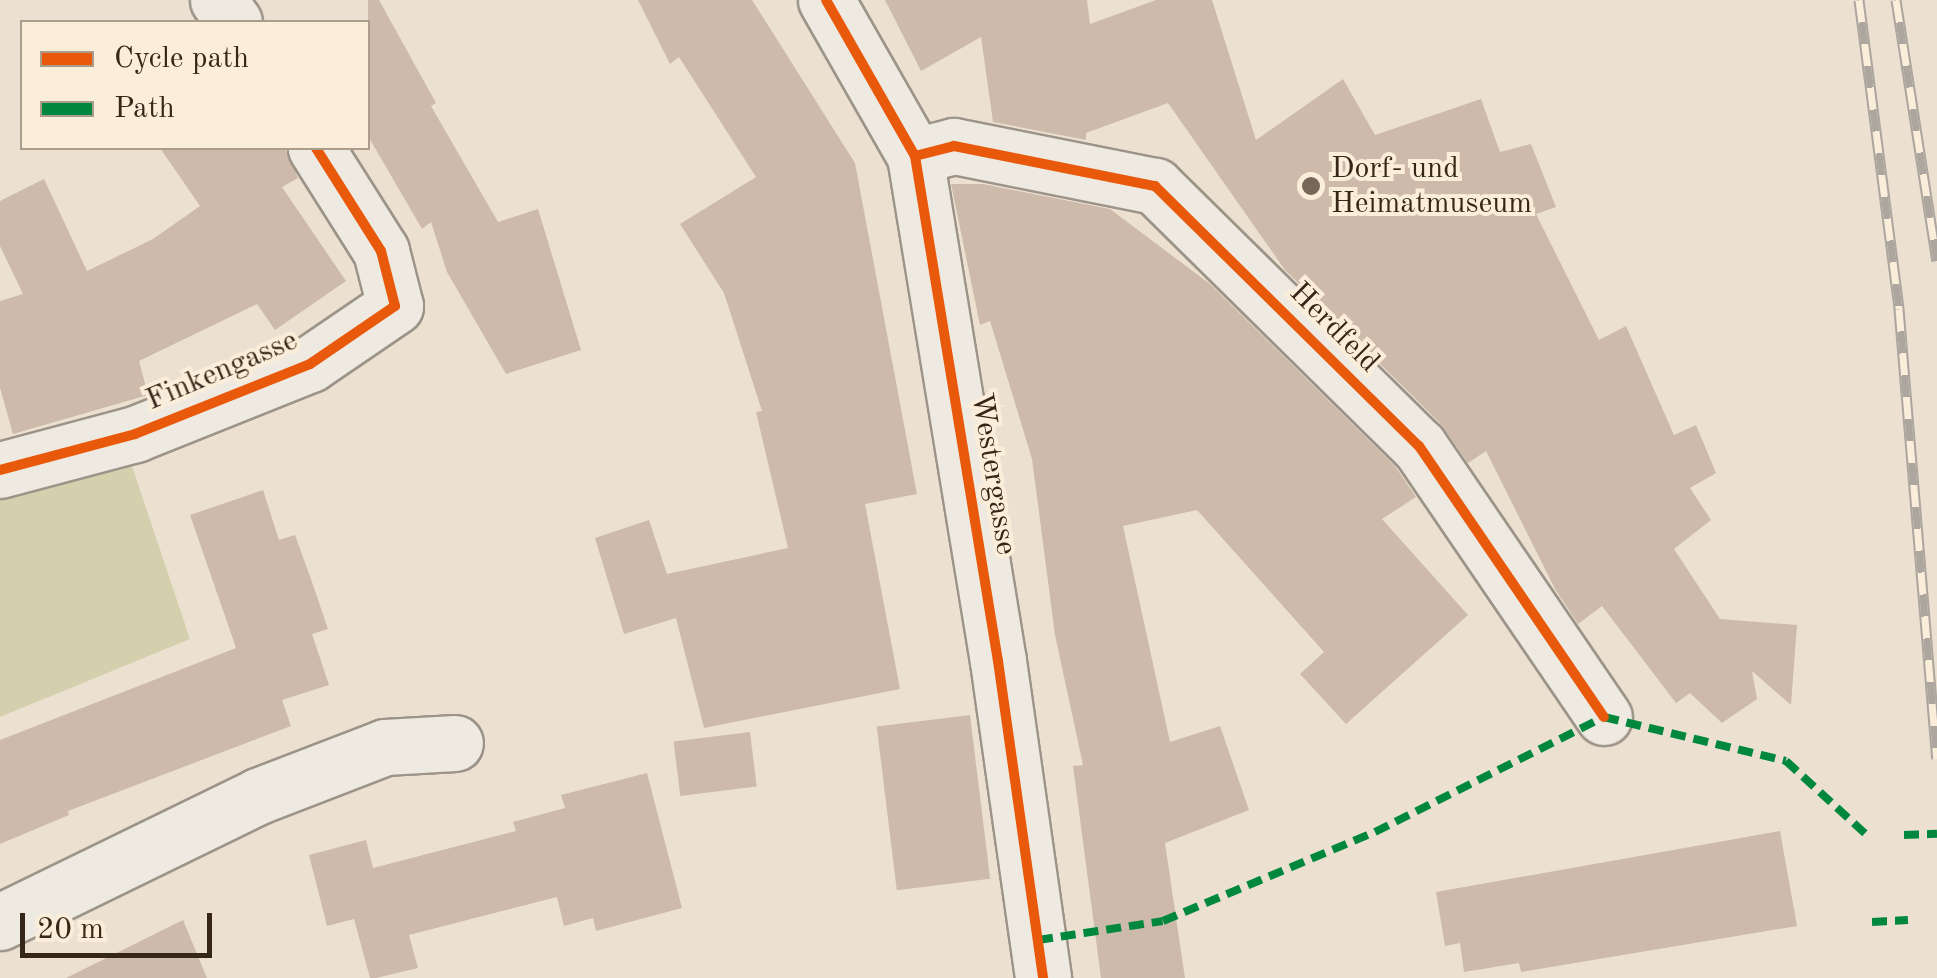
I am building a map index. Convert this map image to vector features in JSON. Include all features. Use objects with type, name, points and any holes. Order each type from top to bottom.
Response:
[{"type":"street","name":"Westergasse","points":[[826,0],[915,156],[998,661],[1043,978]]},
{"type":"street","name":"Herdfeld","points":[[915,156],[954,146],[1155,186],[1419,446],[1604,718]]},
{"type":"street","name":"Finkengasse","points":[[0,470],[136,434],[310,364],[394,306],[381,251],[317,150]]},
{"type":"street","points":[[0,922],[258,796],[385,747],[455,742]]},
{"type":"shaded area","points":[[126,448],[190,639],[0,717],[0,489]]},
{"type":"building","points":[[368,0],[379,0],[436,103],[431,106],[498,222],[538,209],[581,350],[506,374],[447,272],[431,222],[422,229],[370,139]]},
{"type":"building","points":[[638,0],[752,0],[855,163],[917,494],[865,504],[900,689],[704,728],[676,618],[624,634],[595,538],[649,520],[667,574],[788,548],[756,412],[762,411],[724,293],[680,224],[756,177],[679,57],[670,64]]},
{"type":"building","points":[[885,0],[1087,0],[1090,24],[1156,0],[1212,0],[1256,140],[1343,79],[1375,135],[1481,99],[1500,152],[1531,144],[1556,207],[1536,214],[1599,340],[1626,326],[1674,435],[1696,425],[1716,473],[1690,488],[1711,520],[1674,549],[1720,619],[1797,625],[1791,705],[1752,671],[1757,699],[1722,723],[1690,693],[1676,703],[1602,606],[1578,624],[1555,589],[1486,451],[1468,463],[1441,424],[1285,270],[1168,103],[1086,133],[1086,140],[993,122],[981,37],[921,71]]},
{"type":"building","points":[[161,150],[286,150],[298,178],[282,187],[346,281],[275,330],[257,304],[139,361],[148,395],[13,434],[0,388],[0,301],[23,294],[0,246],[0,201],[44,179],[87,271],[153,239],[200,206]]},
{"type":"building","points":[[951,184],[983,184],[1110,209],[1210,284],[1395,466],[1416,497],[1382,519],[1468,615],[1346,724],[1300,674],[1324,652],[1197,510],[1123,526],[1170,742],[1220,726],[1249,810],[1165,843],[1185,978],[1101,978],[1073,766],[1083,765],[1055,635],[1032,459],[990,321],[980,325]]},
{"type":"building","points":[[263,490],[279,540],[295,535],[328,629],[312,634],[329,685],[282,700],[291,726],[68,811],[69,815],[0,844],[0,740],[236,648],[190,515]]},
{"type":"building","points":[[970,715],[990,879],[897,890],[877,726]]},
{"type":"building","points":[[750,732],[757,787],[680,796],[674,741]]},
{"type":"building","points":[[647,773],[682,908],[596,931],[593,918],[564,926],[557,897],[409,935],[418,968],[376,978],[370,978],[354,919],[327,926],[309,855],[366,840],[373,868],[516,831],[513,822],[565,808],[561,795]]},
{"type":"building","points":[[1780,831],[1797,926],[1521,972],[1519,963],[1464,972],[1460,943],[1445,946],[1436,892]]},
{"type":"building","points":[[183,920],[207,978],[66,978]]},
{"type":"railway","points":[[1859,0],[1899,309],[1937,758]]},
{"type":"railway","points":[[1896,0],[1937,261]]},
{"type":"marked path","points":[[1038,940],[1163,921],[1375,832],[1604,717],[1786,761],[1869,837]]},
{"type":"marked path","points":[[1904,835],[1937,834]]},
{"type":"marked path","points":[[1872,922],[1908,920]]},
{"type":"cycle path","points":[[826,0],[915,156],[998,661],[1043,978]]},
{"type":"cycle path","points":[[915,156],[954,146],[1155,186],[1419,446],[1604,717]]},
{"type":"cycle path","points":[[0,470],[135,434],[310,364],[395,306],[381,251],[317,150]]},
{"type":"place","name":"Dorf- und Heimatmuseum","points":[[1311,186]]}]
